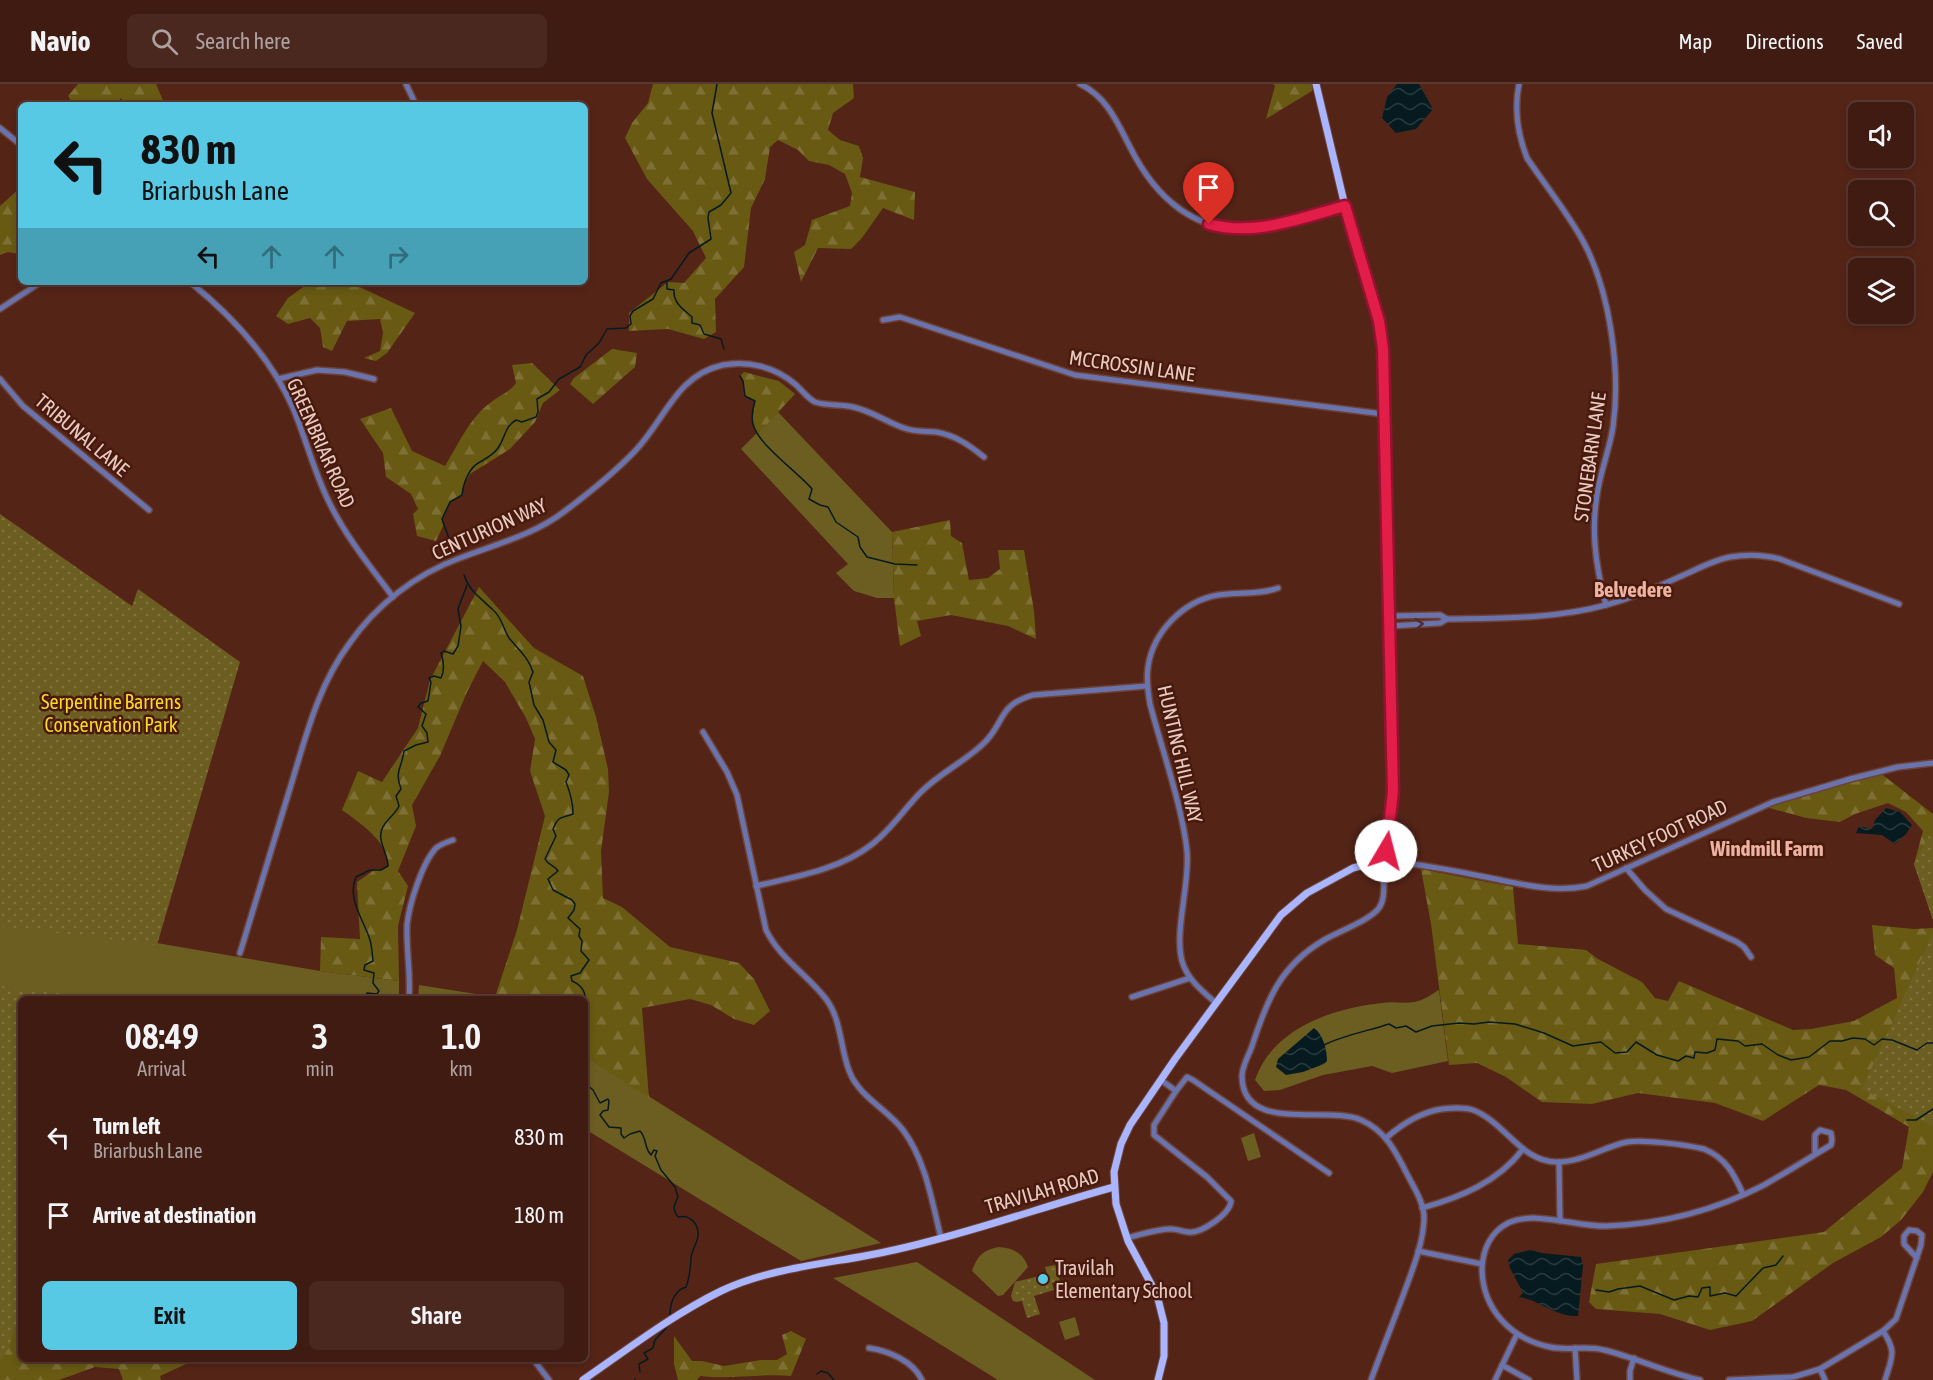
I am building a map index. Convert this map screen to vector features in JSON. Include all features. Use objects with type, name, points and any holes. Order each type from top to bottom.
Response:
[{"type":"main road","points":[[1316,84],[1345,206],[1379,321],[1383,349],[1393,792],[1386,851]]},
{"type":"main road","points":[[1386,851],[1393,855],[1394,862],[1391,870],[1384,873],[1375,869],[1372,863],[1375,853],[1386,851]]},
{"type":"main road","name":"TRAVILAH ROAD","points":[[583,1380],[659,1327],[722,1291],[748,1281],[812,1265],[893,1251],[1114,1187],[1117,1157],[1130,1125],[1268,931],[1292,904],[1307,893],[1353,868],[1372,863]]},
{"type":"main road","points":[[1114,1187],[1116,1204],[1127,1238],[1157,1295],[1162,1312],[1165,1334],[1164,1356],[1158,1380]]},
{"type":"street","points":[[406,84],[415,102]]},
{"type":"street","points":[[1080,84],[1094,92],[1109,108],[1140,167],[1153,186],[1172,205],[1193,217],[1218,226],[1254,229],[1345,206]]},
{"type":"street","name":"STONEBARN LANE","points":[[1519,84],[1518,120],[1522,146],[1527,158],[1583,242],[1599,277],[1608,318],[1615,377],[1613,426],[1599,483],[1594,519],[1596,561],[1606,605]]},
{"type":"street","points":[[0,128],[18,143]]},
{"type":"street","points":[[0,309],[36,285]]},
{"type":"street","name":"GREENBRIAR ROAD","points":[[193,285],[236,323],[278,379],[292,407],[319,479],[337,518],[393,597]]},
{"type":"street","name":"MCCROSSIN LANE","points":[[883,320],[900,317],[1075,375],[1383,414]]},
{"type":"street","name":"CENTURION WAY","points":[[240,953],[314,709],[348,644],[371,617],[393,597],[427,573],[442,565],[525,535],[563,512],[637,449],[680,388],[695,377],[721,365],[744,363],[768,368],[792,381],[814,401],[863,409],[908,429],[954,437],[964,441],[984,457]]},
{"type":"street","points":[[278,379],[317,370],[345,372],[374,379]]},
{"type":"street","name":"TRIBUNAL LANE","points":[[0,379],[23,406],[149,510]]},
{"type":"street","points":[[1390,626],[1440,623],[1447,619],[1525,617],[1606,605],[1654,589],[1717,560],[1745,555],[1780,559],[1899,604]]},
{"type":"street","name":"HUNTING HILL WAY","points":[[1216,1003],[1190,978],[1184,967],[1179,943],[1187,886],[1185,841],[1147,686],[1148,667],[1158,637],[1168,623],[1191,605],[1219,595],[1266,592],[1278,588]]},
{"type":"street","points":[[1390,616],[1440,615],[1447,619]]},
{"type":"street","points":[[756,886],[814,872],[854,856],[872,845],[922,791],[988,740],[1006,710],[1019,699],[1033,695],[1147,686]]},
{"type":"street","points":[[703,732],[727,772],[737,795],[766,930],[784,957],[826,999],[832,1011],[851,1075],[863,1092],[888,1113],[903,1130],[913,1146],[923,1167],[941,1238]]},
{"type":"street","name":"TURKEY FOOT ROAD","points":[[1394,862],[1560,889],[1587,886],[1773,802],[1898,767],[1933,763]]},
{"type":"street","points":[[409,996],[410,968],[407,935],[409,912],[418,882],[430,856],[441,844],[453,840]]},
{"type":"street","points":[[1626,868],[1666,909],[1737,942],[1751,957]]},
{"type":"street","points":[[1371,1380],[1418,1251],[1424,1221],[1422,1208],[1396,1152],[1386,1138],[1367,1123],[1353,1117],[1318,1113],[1281,1114],[1262,1109],[1254,1104],[1247,1093],[1242,1076],[1264,1012],[1286,970],[1311,948],[1377,910],[1383,899],[1384,873]]},
{"type":"street","points":[[1131,997],[1190,978]]},
{"type":"street","points":[[1127,1238],[1174,1228],[1188,1233],[1201,1229],[1228,1211],[1231,1205],[1231,1201],[1208,1177],[1154,1135],[1154,1125],[1187,1077],[1329,1173]]},
{"type":"street","points":[[1161,1080],[1176,1091]]},
{"type":"street","points":[[1386,1138],[1412,1119],[1432,1110],[1451,1108],[1472,1110],[1487,1117],[1523,1149],[1554,1162],[1585,1158],[1630,1142],[1692,1146],[1714,1153],[1726,1163],[1743,1194]]},
{"type":"street","points":[[1700,1380],[1686,1379],[1634,1358],[1593,1347],[1549,1347],[1517,1334],[1490,1307],[1485,1292],[1482,1264],[1484,1253],[1492,1237],[1496,1231],[1510,1222],[1529,1218],[1606,1226],[1677,1218],[1762,1186],[1831,1145],[1830,1133],[1820,1130],[1815,1135],[1815,1154]]},
{"type":"street","points":[[1422,1208],[1450,1200],[1485,1184],[1509,1165],[1523,1149]]},
{"type":"street","points":[[1558,1162],[1560,1221]]},
{"type":"street","points":[[1729,1380],[1793,1377],[1821,1369],[1882,1331],[1896,1319],[1917,1258],[1922,1235],[1917,1231],[1909,1230],[1904,1236],[1904,1244],[1917,1258]]},
{"type":"street","points":[[1418,1251],[1482,1264]]},
{"type":"street","points":[[1882,1331],[1893,1350],[1885,1380]]},
{"type":"street","points":[[1495,1380],[1517,1334]]},
{"type":"street","points":[[869,1348],[886,1351],[912,1366],[922,1380]]},
{"type":"street","points":[[1575,1348],[1577,1380]]},
{"type":"street","points":[[1630,1380],[1634,1358]]},
{"type":"street","points":[[534,1362],[549,1380]]},
{"type":"street","points":[[1502,1365],[1529,1380]]},
{"type":"street","points":[[1821,1369],[1825,1380]]},
{"type":"green space","points":[[78,84],[156,84],[164,102],[123,102],[121,98],[118,102],[72,102],[68,96]]},
{"type":"green space","points":[[653,84],[853,84],[854,98],[833,113],[828,130],[840,140],[859,146],[863,158],[860,177],[915,192],[914,220],[883,208],[862,238],[851,249],[818,248],[801,282],[794,252],[805,245],[812,220],[850,206],[852,193],[845,174],[829,165],[809,161],[798,150],[778,140],[770,147],[765,179],[751,208],[744,267],[715,299],[716,332],[704,339],[668,329],[629,331],[629,313],[668,282],[684,283],[706,258],[693,231],[647,179],[625,138],[632,123],[648,103]]},
{"type":"green space","points":[[1273,84],[1314,84],[1312,91],[1266,119],[1275,86]]},
{"type":"green space","points":[[18,190],[18,254],[8,252],[0,255],[0,206]]},
{"type":"green space","points":[[306,285],[355,285],[415,313],[387,353],[376,361],[364,358],[380,351],[383,333],[380,319],[347,321],[332,351],[323,347],[320,328],[310,318],[288,324],[276,316],[288,298]]},
{"type":"green space","points":[[612,349],[637,353],[635,367],[593,404],[570,384],[574,378]]},
{"type":"green space","points":[[532,363],[560,390],[543,403],[535,422],[510,449],[470,474],[463,486],[462,495],[450,502],[446,509],[442,519],[443,526],[436,541],[417,536],[413,514],[418,509],[411,494],[386,477],[383,453],[360,419],[391,408],[412,451],[445,466],[476,416],[516,383],[512,365]]},
{"type":"green space","points":[[744,372],[779,381],[795,394],[757,435],[752,422],[755,401],[745,396],[740,376]]},
{"type":"green space","points":[[778,412],[892,532],[894,598],[877,598],[854,591],[836,573],[848,564],[741,449]]},
{"type":"green space","name":"Serpentine Barrens Conservation Park","points":[[0,514],[132,606],[138,589],[240,662],[157,945],[0,926]]},
{"type":"green space","points":[[950,520],[951,536],[962,543],[969,580],[988,578],[1000,569],[998,550],[1024,550],[1036,639],[1008,626],[951,615],[917,621],[921,636],[900,646],[894,598],[892,532]]},
{"type":"green space","points":[[479,587],[534,648],[583,676],[596,717],[608,769],[609,792],[601,851],[603,898],[622,907],[670,947],[739,963],[754,979],[770,1011],[754,1025],[734,1019],[711,1005],[690,999],[642,1008],[649,1098],[588,1058],[588,996],[495,996],[517,930],[545,816],[530,771],[535,739],[526,718],[505,682],[483,661],[440,756],[412,805],[416,826],[398,871],[408,886],[398,926],[399,981],[320,971],[321,937],[360,939],[357,882],[376,869],[381,870],[388,866],[387,857],[379,841],[342,810],[358,771],[382,782],[418,728],[430,680]]},
{"type":"green space","points":[[1879,772],[1933,814],[1933,920],[1914,864],[1923,831],[1906,812],[1888,803],[1855,814],[1840,822],[1806,818],[1762,806]]},
{"type":"green space","points":[[1929,836],[1933,837],[1933,920],[1914,864]]},
{"type":"green space","points":[[1421,869],[1513,887],[1518,944],[1586,950],[1598,959],[1642,982],[1655,998],[1668,1001],[1679,981],[1793,1030],[1854,1021],[1897,998],[1894,968],[1875,955],[1872,925],[1914,929],[1933,928],[1933,1172],[1923,1192],[1901,1220],[1881,1237],[1833,1263],[1752,1321],[1710,1330],[1660,1314],[1596,1309],[1589,1302],[1596,1264],[1824,1232],[1902,1168],[1909,1127],[1846,1090],[1819,1085],[1763,1121],[1715,1103],[1638,1093],[1592,1104],[1542,1102],[1506,1077],[1477,1063],[1449,1065],[1431,924]]},
{"type":"green space","points":[[0,924],[145,941],[320,971],[399,981],[399,996],[38,996],[0,991]]},
{"type":"green space","points":[[1933,933],[1933,1126],[1862,1089]]},
{"type":"green space","points":[[419,985],[489,996],[418,996]]},
{"type":"green space","points":[[0,986],[82,996],[18,996],[18,1316],[9,1348],[0,1361]]},
{"type":"green space","points":[[1439,990],[1448,1061],[1392,1073],[1372,1066],[1323,1075],[1280,1090],[1264,1091],[1255,1080],[1263,1062],[1275,1047],[1306,1024],[1343,1010],[1386,1002],[1417,1001]]},
{"type":"green space","points":[[0,991],[18,998],[18,1362],[190,1362],[160,1376],[161,1380],[123,1380],[119,1369],[95,1367],[59,1380],[0,1380]]},
{"type":"green space","points":[[588,1058],[881,1243],[801,1261],[588,1131]]},
{"type":"green space","points":[[1254,1133],[1261,1157],[1248,1161],[1241,1138]]},
{"type":"green space","points":[[999,1247],[1017,1252],[1028,1267],[1003,1295],[998,1296],[972,1271],[981,1254]]},
{"type":"green space","points":[[917,1262],[1095,1380],[998,1380],[833,1278]]},
{"type":"green space","points":[[1055,1265],[1060,1281],[1052,1283],[1054,1290],[1034,1296],[1040,1314],[1027,1318],[1022,1301],[1013,1301],[1011,1296],[1015,1282],[1047,1274],[1045,1267]]},
{"type":"green space","points":[[1075,1317],[1080,1335],[1065,1340],[1059,1322]]},
{"type":"green space","points":[[791,1331],[806,1339],[791,1376],[700,1376],[697,1380],[678,1380],[674,1364],[674,1336],[692,1361],[724,1366],[777,1360],[787,1354],[782,1335]]},
{"type":"water","points":[[1397,84],[1419,84],[1433,109],[1416,129],[1396,133],[1382,118],[1387,97]]},
{"type":"water","points":[[1886,808],[1900,812],[1912,825],[1895,844],[1882,835],[1856,833],[1859,826],[1872,829],[1875,820]]},
{"type":"water","points":[[1314,1028],[1324,1043],[1327,1061],[1303,1072],[1286,1075],[1276,1067],[1278,1059]]},
{"type":"water","points":[[1530,1250],[1581,1257],[1583,1266],[1578,1316],[1562,1314],[1519,1297],[1523,1293],[1508,1260],[1514,1254]]},
{"type":"waterway","points":[[451,544],[442,519],[450,502],[462,495],[465,481],[476,464],[496,450],[512,423],[516,420],[522,422],[536,417],[537,399],[549,392],[559,379],[580,367],[586,355],[599,343],[607,329],[626,328],[631,324],[630,316],[633,311],[653,299],[661,283],[671,279],[689,253],[711,239],[709,212],[721,205],[731,193],[712,113],[717,84]]},
{"type":"waterway","points":[[667,282],[667,289],[674,290],[677,302],[692,317],[692,323],[700,325],[704,334],[721,339],[724,349]]},
{"type":"waterway","points":[[740,376],[745,396],[755,401],[752,418],[756,432],[762,441],[812,489],[809,499],[828,507],[836,522],[858,537],[860,547],[867,557],[895,564],[917,565]]},
{"type":"waterway","points":[[464,575],[472,590],[496,613],[509,638],[529,662],[533,672],[529,682],[534,705],[543,720],[549,742],[556,750],[553,762],[566,770],[569,775],[566,782],[573,814],[557,821],[553,829],[556,836],[545,859],[558,871],[548,879],[553,890],[575,904],[568,918],[580,929],[581,951],[589,960],[580,973],[571,976],[572,981],[579,985],[586,996]]},
{"type":"waterway","points":[[366,996],[367,993],[377,994],[379,991],[373,983],[374,973],[364,970],[365,965],[373,961],[372,949],[354,900],[354,885],[356,877],[370,870],[381,870],[388,866],[381,838],[382,829],[399,806],[396,796],[401,789],[398,774],[404,751],[428,742],[427,733],[422,726],[426,714],[418,707],[421,703],[428,701],[431,682],[429,678],[434,676],[441,678],[444,666],[441,653],[444,651],[453,654],[458,646],[461,626],[458,609],[467,585]]},
{"type":"waterway","points":[[1324,1045],[1389,1024],[1396,1028],[1406,1026],[1416,1032],[1432,1026],[1489,1022],[1515,1024],[1544,1033],[1573,1046],[1601,1042],[1615,1053],[1627,1052],[1636,1042],[1657,1055],[1678,1061],[1686,1056],[1694,1058],[1695,1052],[1707,1053],[1715,1050],[1717,1039],[1738,1041],[1745,1046],[1762,1044],[1778,1055],[1791,1060],[1809,1057],[1830,1041],[1853,1038],[1865,1039],[1874,1045],[1882,1039],[1892,1040],[1917,1050],[1927,1043],[1933,1043]]},
{"type":"waterway","points":[[588,1086],[600,1103],[608,1099],[608,1110],[603,1111],[600,1115],[609,1127],[621,1128],[624,1138],[640,1131],[651,1155],[654,1150],[657,1151],[655,1156],[661,1170],[675,1187],[678,1197],[674,1207],[676,1214],[678,1217],[690,1219],[697,1228],[698,1236],[691,1256],[686,1287],[678,1291],[673,1298],[670,1315]]},
{"type":"waterway","points":[[1907,1120],[1916,1120],[1933,1109]]},
{"type":"waterway","points":[[1596,1290],[1609,1292],[1640,1286],[1674,1300],[1689,1296],[1698,1297],[1702,1288],[1710,1287],[1710,1296],[1725,1293],[1736,1296],[1763,1268],[1776,1265],[1783,1256]]},
{"type":"waterway","points":[[640,1372],[639,1364],[648,1359],[644,1353],[653,1348],[655,1340],[668,1326]]},
{"type":"waterway","points":[[817,1374],[821,1371],[828,1373],[834,1380]]},
{"type":"place","name":"Travilah Elementary School","points":[[1043,1279]]},
{"type":"district","name":"Belvedere","points":[[1633,590]]},
{"type":"district","name":"Windmill Farm","points":[[1767,849]]},
{"type":"route","points":[[1209,224],[1254,229],[1345,206],[1379,321],[1383,349],[1393,792],[1386,851]]}]
